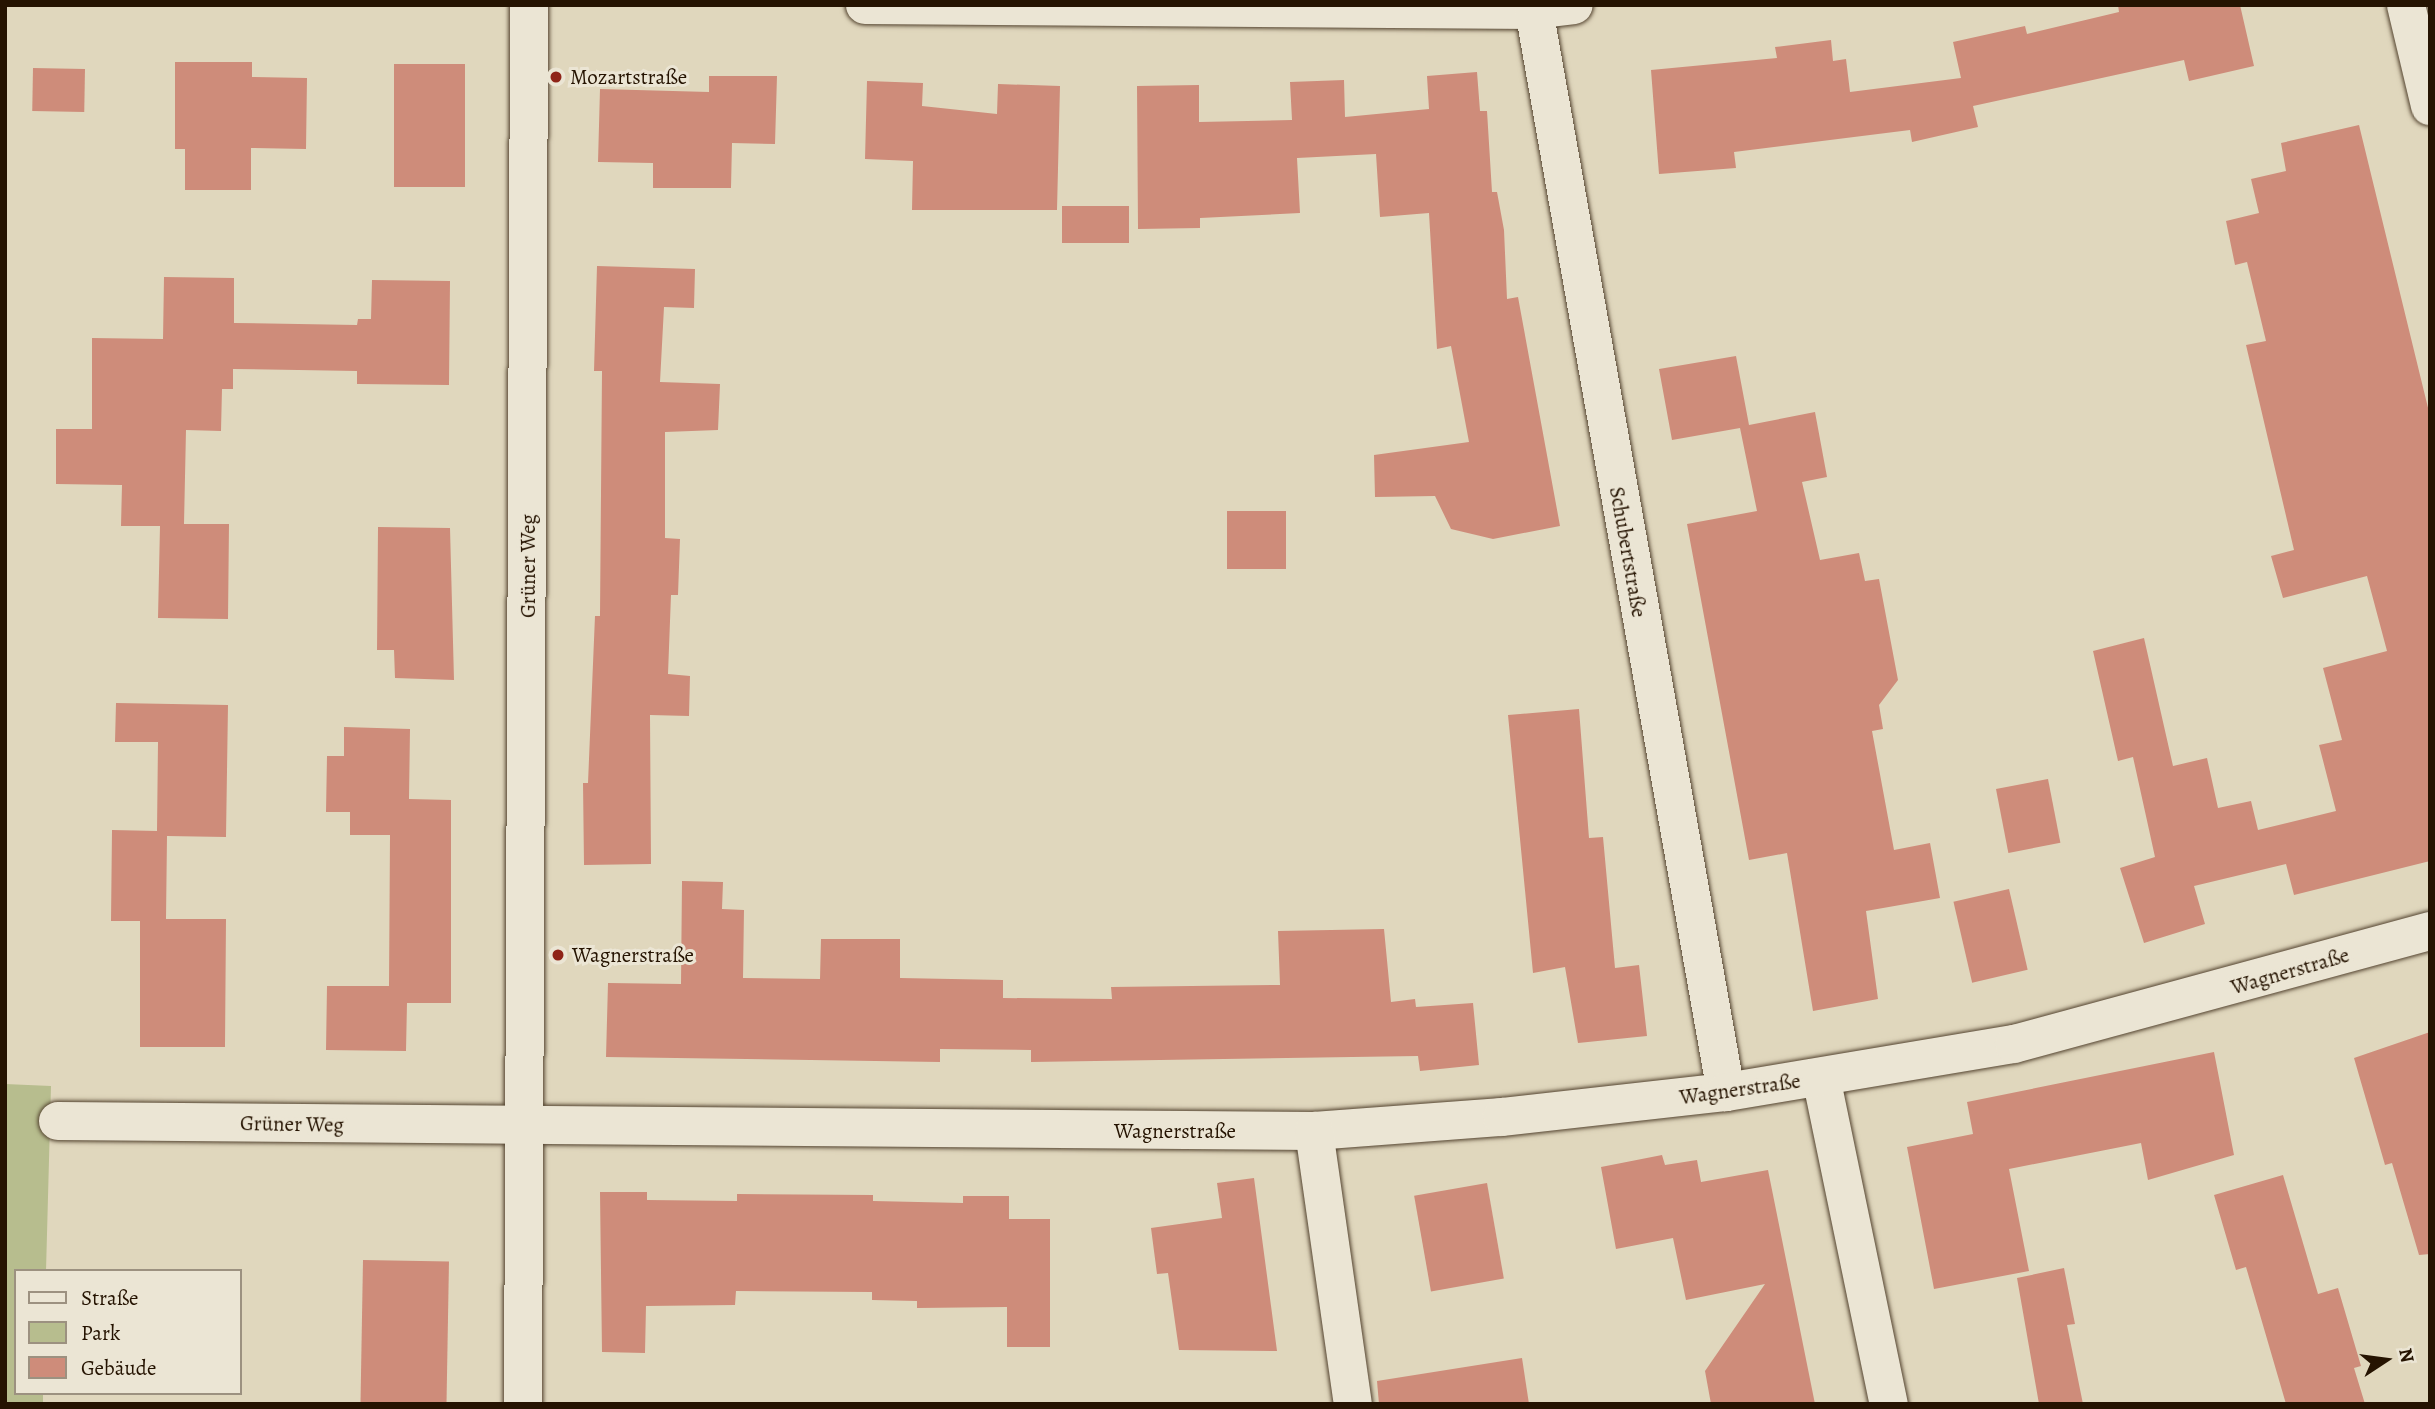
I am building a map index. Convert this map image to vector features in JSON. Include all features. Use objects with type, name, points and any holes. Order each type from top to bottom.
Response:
[{"type":"street","name":"Grüner Weg","points":[[523,1404],[529,5]]},
{"type":"street","points":[[865,5],[1534,10],[1574,5]]},
{"type":"street","points":[[2406,5],[2427,82]]},
{"type":"street","name":"Schubertstraße","points":[[1534,10],[1726,1092]]},
{"type":"street","name":"Wagnerstraße","points":[[526,1127],[1314,1131],[1726,1092],[2014,1044],[2430,931]]},
{"type":"street","name":"Wagnerstraße","points":[[1821,1077],[1889,1404]]},
{"type":"street","name":"Grüner Weg","points":[[58,1121],[526,1127]]},
{"type":"street","points":[[1314,1131],[1353,1404]]},
{"type":"green space","points":[[5,1084],[51,1086],[46,1269],[14,1269],[14,1395],[43,1395],[43,1404],[5,1404]]},
{"type":"building","points":[[2118,5],[2240,5],[2254,66],[2189,81],[2184,60],[1973,106],[1978,127],[1912,142],[1910,130],[1734,152],[1736,168],[1659,174],[1651,70],[1777,58],[1775,47],[1831,40],[1833,61],[1846,59],[1850,92],[1961,78],[1953,42],[2025,26],[2027,34],[2119,12]]},
{"type":"building","points":[[175,62],[252,62],[252,77],[307,78],[306,149],[251,148],[251,190],[185,190],[185,149],[175,149]]},
{"type":"building","points":[[394,64],[465,64],[465,187],[394,187]]},
{"type":"building","points":[[33,68],[85,69],[84,112],[32,111]]},
{"type":"building","points":[[1477,72],[1480,111],[1487,111],[1492,192],[1497,192],[1504,230],[1507,299],[1518,297],[1560,526],[1493,539],[1451,529],[1435,496],[1375,497],[1374,455],[1469,442],[1451,346],[1437,349],[1429,213],[1380,217],[1376,154],[1297,158],[1300,213],[1200,218],[1200,228],[1138,229],[1137,86],[1199,85],[1199,122],[1292,120],[1290,82],[1344,80],[1345,117],[1429,109],[1427,76]]},
{"type":"building","points":[[709,76],[777,76],[775,144],[732,143],[731,188],[653,188],[653,163],[598,162],[600,89],[709,92]]},
{"type":"building","points":[[867,81],[923,83],[922,106],[997,114],[998,84],[1060,86],[1057,210],[912,210],[913,161],[865,159]]},
{"type":"building","points":[[2359,125],[2430,416],[2430,861],[2294,895],[2286,864],[2194,886],[2205,924],[2144,943],[2120,868],[2155,857],[2133,757],[2118,761],[2093,651],[2144,638],[2173,766],[2207,758],[2218,808],[2251,801],[2258,830],[2336,811],[2319,745],[2342,740],[2323,668],[2387,651],[2367,576],[2283,598],[2271,556],[2294,550],[2246,345],[2266,341],[2247,262],[2235,265],[2226,221],[2259,213],[2251,179],[2286,171],[2281,143]]},
{"type":"building","points":[[1062,206],[1129,206],[1129,243],[1062,243]]},
{"type":"building","points":[[597,266],[695,269],[694,308],[664,307],[660,382],[720,384],[718,430],[665,432],[665,538],[680,539],[678,595],[671,595],[668,674],[690,676],[689,716],[650,715],[651,864],[584,865],[583,783],[588,783],[595,616],[600,616],[602,371],[594,371]]},
{"type":"building","points":[[164,277],[234,278],[234,323],[357,325],[358,319],[371,319],[372,280],[450,281],[449,385],[357,384],[357,371],[233,369],[233,389],[222,389],[221,431],[186,430],[184,524],[229,524],[228,619],[158,618],[160,526],[121,526],[122,485],[56,484],[56,429],[92,429],[92,338],[163,339]]},
{"type":"building","points":[[1736,356],[1749,425],[1815,412],[1827,477],[1802,482],[1820,560],[1859,553],[1865,581],[1879,579],[1898,680],[1879,705],[1883,729],[1872,731],[1894,850],[1930,843],[1940,898],[1866,911],[1878,999],[1813,1011],[1787,853],[1749,860],[1687,524],[1757,511],[1740,428],[1672,440],[1659,369]]},
{"type":"building","points":[[1227,511],[1286,511],[1286,569],[1227,569]]},
{"type":"building","points":[[378,527],[450,528],[454,680],[395,678],[394,650],[377,650]]},
{"type":"building","points":[[116,703],[228,705],[226,837],[167,836],[166,919],[226,919],[225,1047],[140,1047],[140,921],[111,921],[112,830],[157,831],[158,742],[115,742]]},
{"type":"building","points":[[1579,709],[1589,838],[1603,837],[1615,968],[1639,965],[1647,1036],[1578,1043],[1565,967],[1533,973],[1508,715]]},
{"type":"building","points":[[344,727],[410,729],[409,799],[451,800],[451,1003],[407,1003],[406,1051],[326,1050],[327,986],[389,986],[390,835],[350,835],[350,812],[326,812],[327,756],[344,756]]},
{"type":"building","points":[[2048,779],[2060,843],[2008,853],[1996,789]]},
{"type":"building","points":[[682,881],[723,882],[722,909],[744,910],[743,978],[820,979],[821,939],[900,939],[900,978],[1003,980],[1003,998],[1112,999],[1111,987],[1280,985],[1278,931],[1384,929],[1391,1002],[1415,999],[1416,1007],[1473,1003],[1479,1065],[1420,1071],[1418,1056],[1031,1062],[1031,1050],[940,1049],[940,1062],[606,1057],[608,983],[681,984]]},
{"type":"building","points":[[2009,889],[2028,970],[1972,983],[1953,902]]},
{"type":"building","points":[[2430,1032],[2430,1254],[2419,1255],[2392,1163],[2385,1165],[2354,1058]]},
{"type":"building","points":[[2214,1052],[2234,1155],[2148,1180],[2141,1143],[2009,1169],[2029,1271],[1934,1289],[1907,1147],[1973,1134],[1967,1102]]},
{"type":"building","points":[[1662,1155],[1665,1165],[1697,1160],[1701,1182],[1768,1170],[1815,1404],[1711,1404],[1705,1371],[1765,1284],[1686,1300],[1673,1238],[1616,1249],[1601,1167]]},
{"type":"building","points":[[2283,1175],[2318,1294],[2338,1288],[2361,1366],[2354,1368],[2365,1404],[2286,1404],[2246,1267],[2236,1270],[2214,1195]]},
{"type":"building","points":[[1254,1178],[1277,1351],[1179,1350],[1168,1273],[1157,1274],[1151,1228],[1222,1218],[1217,1183]]},
{"type":"building","points":[[1487,1183],[1504,1279],[1431,1291],[1414,1196]]},
{"type":"building","points":[[600,1192],[647,1192],[647,1200],[737,1201],[737,1194],[873,1195],[873,1201],[963,1203],[963,1196],[1009,1196],[1009,1219],[1050,1219],[1050,1347],[1007,1347],[1007,1307],[917,1308],[917,1301],[872,1300],[872,1292],[736,1291],[735,1305],[646,1306],[645,1353],[602,1352]]},
{"type":"building","points":[[363,1260],[449,1262],[446,1404],[360,1404]]},
{"type":"building","points":[[2064,1268],[2075,1324],[2067,1325],[2083,1404],[2039,1404],[2017,1278]]},
{"type":"building","points":[[1522,1358],[1529,1404],[1379,1404],[1377,1381]]},
{"type":"place","name":"Mozartstraße","points":[[556,77]]},
{"type":"place","name":"Wagnerstraße","points":[[558,955]]}]
